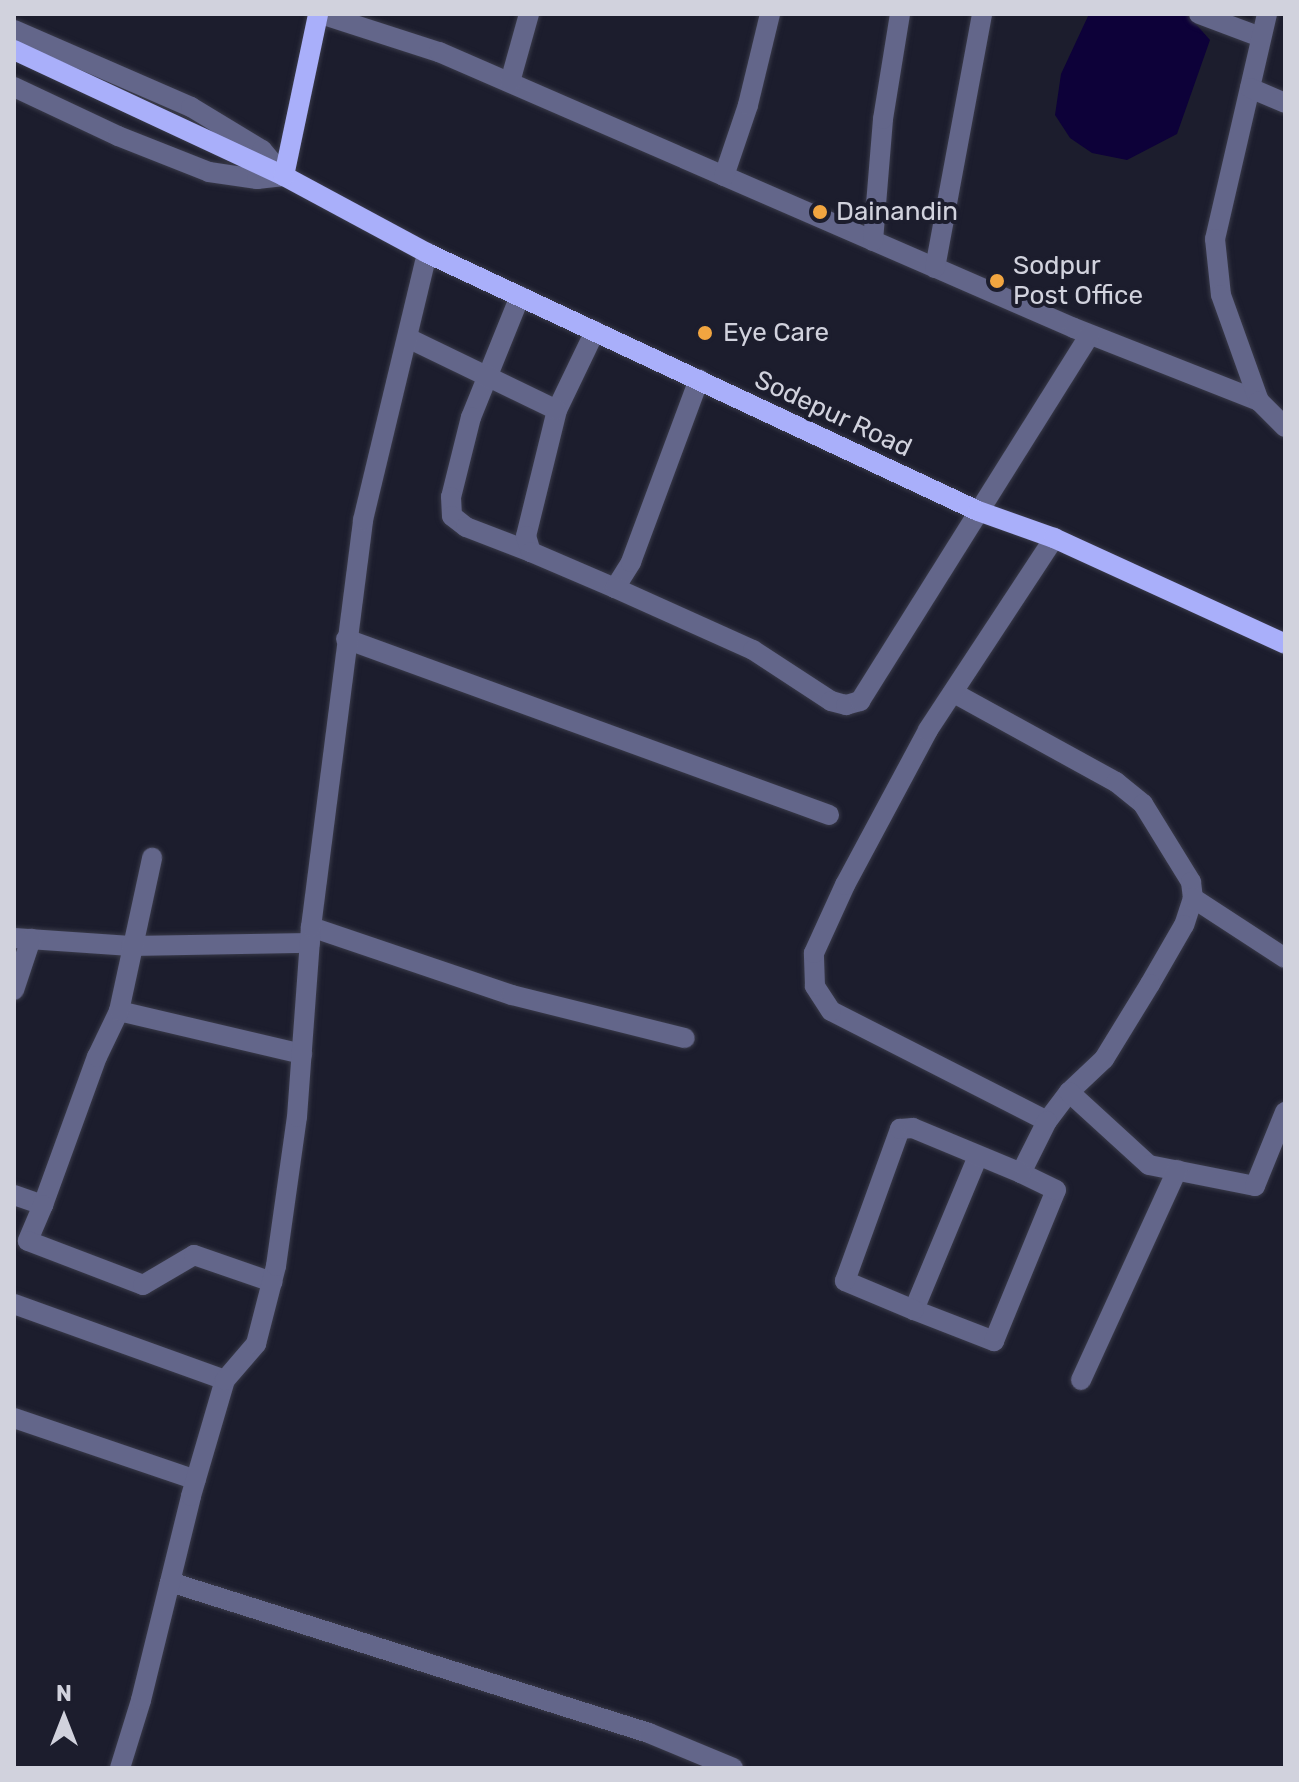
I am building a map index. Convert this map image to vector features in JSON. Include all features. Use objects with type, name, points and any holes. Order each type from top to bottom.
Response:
[{"type":"main road","points":[[284,176],[320,14]]},
{"type":"main road","name":"Sodepur Road","points":[[19,32],[192,136],[284,176],[427,253],[978,511],[1054,538],[1285,644]]},
{"type":"street","points":[[320,14],[439,52],[1090,335],[1259,401],[1285,427]]},
{"type":"street","points":[[510,82],[529,14]]},
{"type":"street","points":[[724,176],[748,105],[770,14]]},
{"type":"street","points":[[873,241],[883,119],[900,14]]},
{"type":"street","points":[[935,268],[982,14]]},
{"type":"street","points":[[1199,14],[1261,37]]},
{"type":"street","points":[[1259,401],[1221,295],[1215,239],[1267,14]]},
{"type":"street","points":[[19,32],[191,107],[262,150],[284,176]]},
{"type":"street","points":[[14,87],[118,136],[209,172],[257,179],[284,176]]},
{"type":"street","points":[[1250,88],[1285,103]]},
{"type":"street","points":[[120,1768],[141,1700],[196,1480],[225,1380],[256,1344],[272,1282],[297,1117],[310,935],[363,520],[427,253]]},
{"type":"street","points":[[520,296],[487,374],[463,443],[451,497],[452,516],[466,527],[615,588],[753,650],[831,701],[846,705],[860,701],[1090,335]]},
{"type":"street","points":[[531,552],[526,536],[557,410],[595,331]]},
{"type":"street","points":[[408,338],[557,410]]},
{"type":"street","points":[[615,588],[631,562],[699,379]]},
{"type":"street","points":[[1047,1121],[831,1011],[815,986],[814,953],[845,885],[928,730],[1054,538]]},
{"type":"street","points":[[346,639],[829,815]]},
{"type":"street","points":[[954,693],[1116,782],[1143,804],[1191,882],[1193,898],[1184,925],[1104,1059],[1069,1092],[1047,1121],[1021,1173]]},
{"type":"street","points":[[152,858],[119,1011],[97,1057],[28,1241],[143,1285],[194,1255],[272,1282]]},
{"type":"street","points":[[1193,898],[1285,958]]},
{"type":"street","points":[[14,990],[23,939],[131,946],[310,935],[512,995],[685,1038]]},
{"type":"street","points":[[119,1011],[302,1054]]},
{"type":"street","points":[[1069,1092],[1149,1165],[1255,1186],[1285,1112]]},
{"type":"street","points":[[913,1128],[1021,1173],[1056,1190],[994,1341],[845,1281],[900,1129],[913,1128]]},
{"type":"street","points":[[914,1310],[978,1156]]},
{"type":"street","points":[[1081,1380],[1177,1170]]},
{"type":"street","points":[[14,1195],[43,1205]]},
{"type":"street","points":[[14,1304],[225,1380]]},
{"type":"street","points":[[14,1418],[196,1480]]},
{"type":"street","points":[[170,1582],[649,1733],[733,1768]]},
{"type":"shaded area","points":[[1089,14],[1187,14],[1210,40],[1177,134],[1127,160],[1092,153],[1070,138],[1055,115],[1061,74]]},
{"type":"place","name":"Dainandin","points":[[820,212]]},
{"type":"place","name":"Sodpur Post Office","points":[[997,281]]},
{"type":"place","name":"Eye Care","points":[[705,333]]}]
